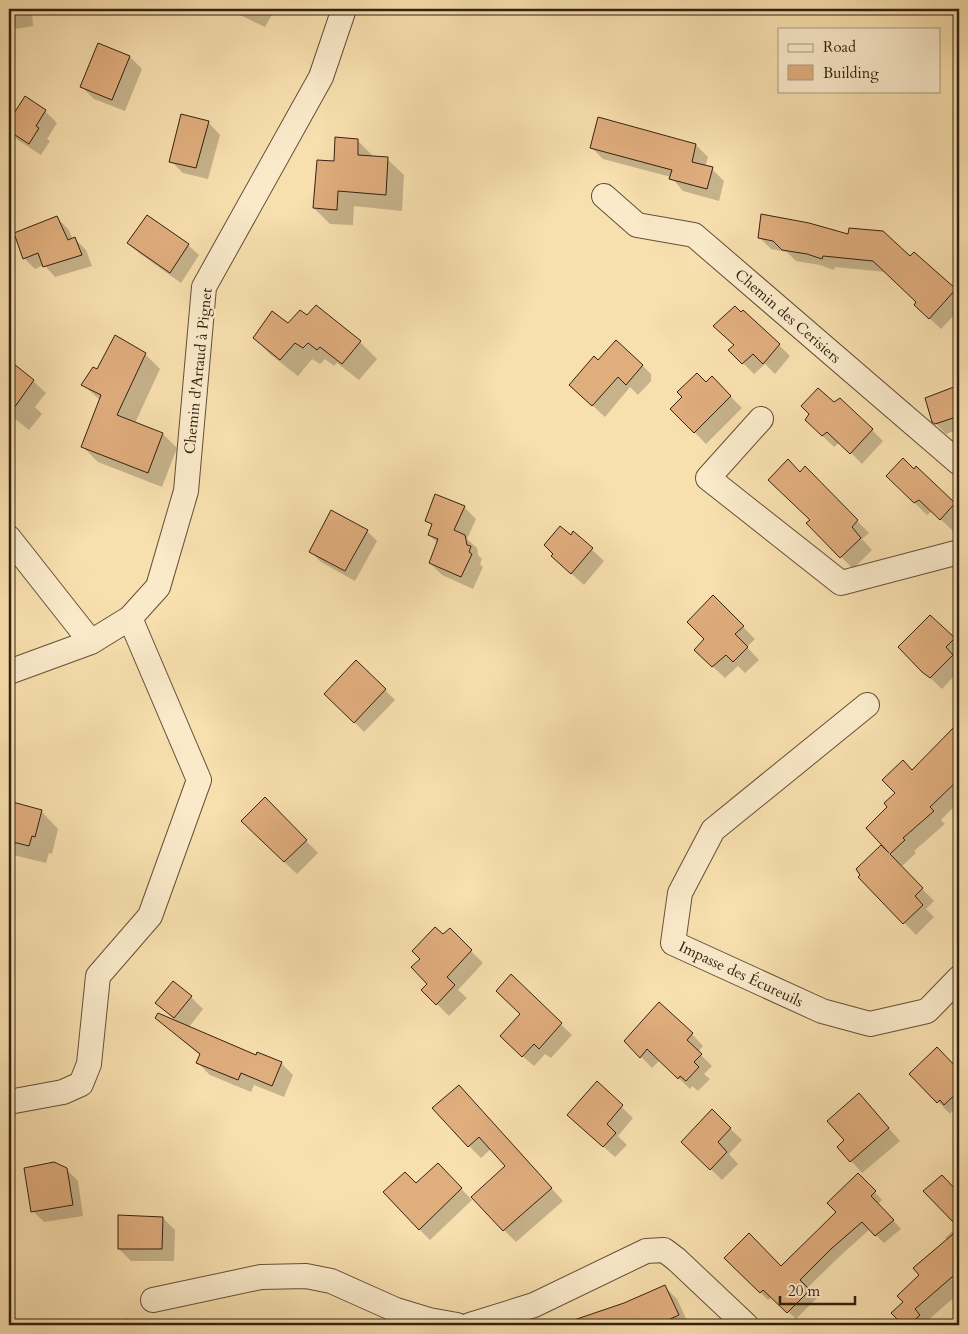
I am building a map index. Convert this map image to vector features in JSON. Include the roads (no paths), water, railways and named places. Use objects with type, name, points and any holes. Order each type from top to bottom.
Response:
[{"type":"street","name":"Chemin d'Artaud à Pignet","points":[[9,672],[91,642],[130,618],[158,587],[186,491],[204,287],[321,77],[344,9]]},
{"type":"street","name":"Chemin des Cerisiers","points":[[604,196],[637,225],[694,235],[959,463]]},
{"type":"street","points":[[761,418],[708,478],[841,583],[959,552]]},
{"type":"street","points":[[9,538],[91,642]]},
{"type":"street","points":[[9,1102],[63,1092],[81,1084],[89,1064],[98,976],[150,916],[198,780],[130,618]]},
{"type":"street","name":"Impasse des Écureuils","points":[[867,705],[712,830],[680,893],[673,943],[822,1011],[870,1024],[927,1011],[959,978]]},
{"type":"street","points":[[470,1325],[534,1305],[646,1250],[664,1250],[746,1325]]},
{"type":"street","points":[[153,1300],[261,1277],[306,1276],[331,1281],[396,1310],[429,1320],[457,1325]]}]
